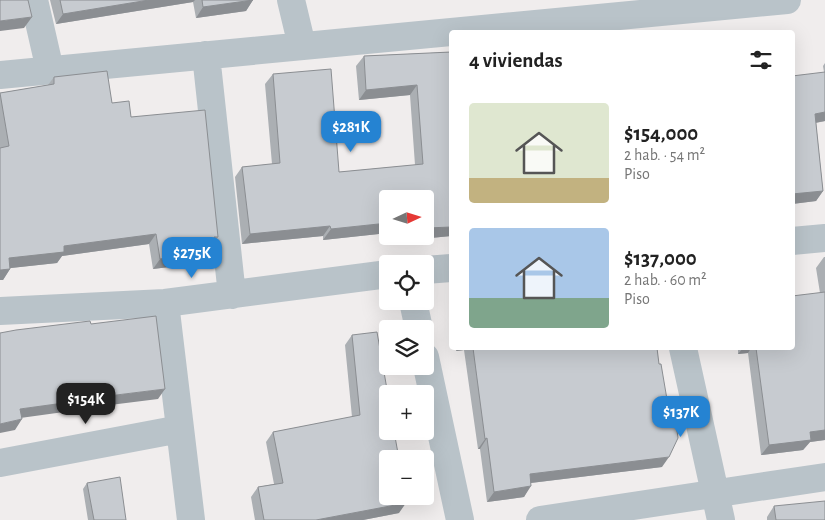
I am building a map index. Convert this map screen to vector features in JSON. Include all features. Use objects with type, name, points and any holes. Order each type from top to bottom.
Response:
[{"type":"street","points":[[34,0],[50,70]]},
{"type":"street","points":[[291,0],[302,46]]},
{"type":"street","points":[[0,75],[302,46],[539,12],[787,0]]},
{"type":"street","points":[[206,55],[232,295]]},
{"type":"street","points":[[795,241],[825,238]]},
{"type":"street","points":[[434,269],[449,268]]},
{"type":"street","points":[[0,311],[166,303],[379,275]]},
{"type":"street","points":[[166,303],[191,520]]},
{"type":"street","points":[[683,350],[721,520]]},
{"type":"street","points":[[429,375],[460,520]]},
{"type":"street","points":[[0,463],[180,428]]},
{"type":"street","points":[[540,520],[715,492],[825,477]]},
{"type":"building","points":[[0,0],[28,0],[32,17],[0,21]]},
{"type":"building","points":[[60,0],[149,0],[63,14]]},
{"type":"building","points":[[202,0],[253,0],[203,7]]},
{"type":"building","points":[[449,52],[449,227],[434,228],[434,190],[379,190],[379,224],[331,229],[330,226],[250,234],[242,167],[280,163],[273,74],[331,69],[339,172],[423,164],[417,85],[366,90],[364,56]]},
{"type":"building","points":[[107,71],[112,103],[129,101],[131,117],[205,110],[218,237],[214,237],[216,251],[160,259],[156,234],[64,246],[64,252],[9,258],[10,269],[0,270],[0,148],[9,146],[0,93],[54,84],[54,77]]},
{"type":"building","points":[[825,72],[825,112],[815,114],[823,191],[795,194],[795,76]]},
{"type":"building","points":[[825,292],[825,430],[810,432],[811,440],[769,445],[756,350],[795,350],[795,296]]},
{"type":"building","points":[[156,316],[165,389],[20,409],[22,419],[0,424],[0,333],[90,321],[91,324]]},
{"type":"building","points":[[377,332],[379,375],[385,375],[386,385],[379,385],[379,440],[396,440],[397,450],[379,450],[379,505],[395,505],[316,520],[264,520],[258,487],[283,483],[273,432],[360,415],[352,335]]},
{"type":"building","points":[[473,350],[657,350],[670,417],[675,416],[678,438],[669,457],[530,474],[531,486],[494,492],[487,438],[485,439]]},
{"type":"building","points":[[120,477],[126,520],[94,520],[87,483]]},
{"type":"building","points":[[825,501],[825,520],[776,520],[774,506]]}]
